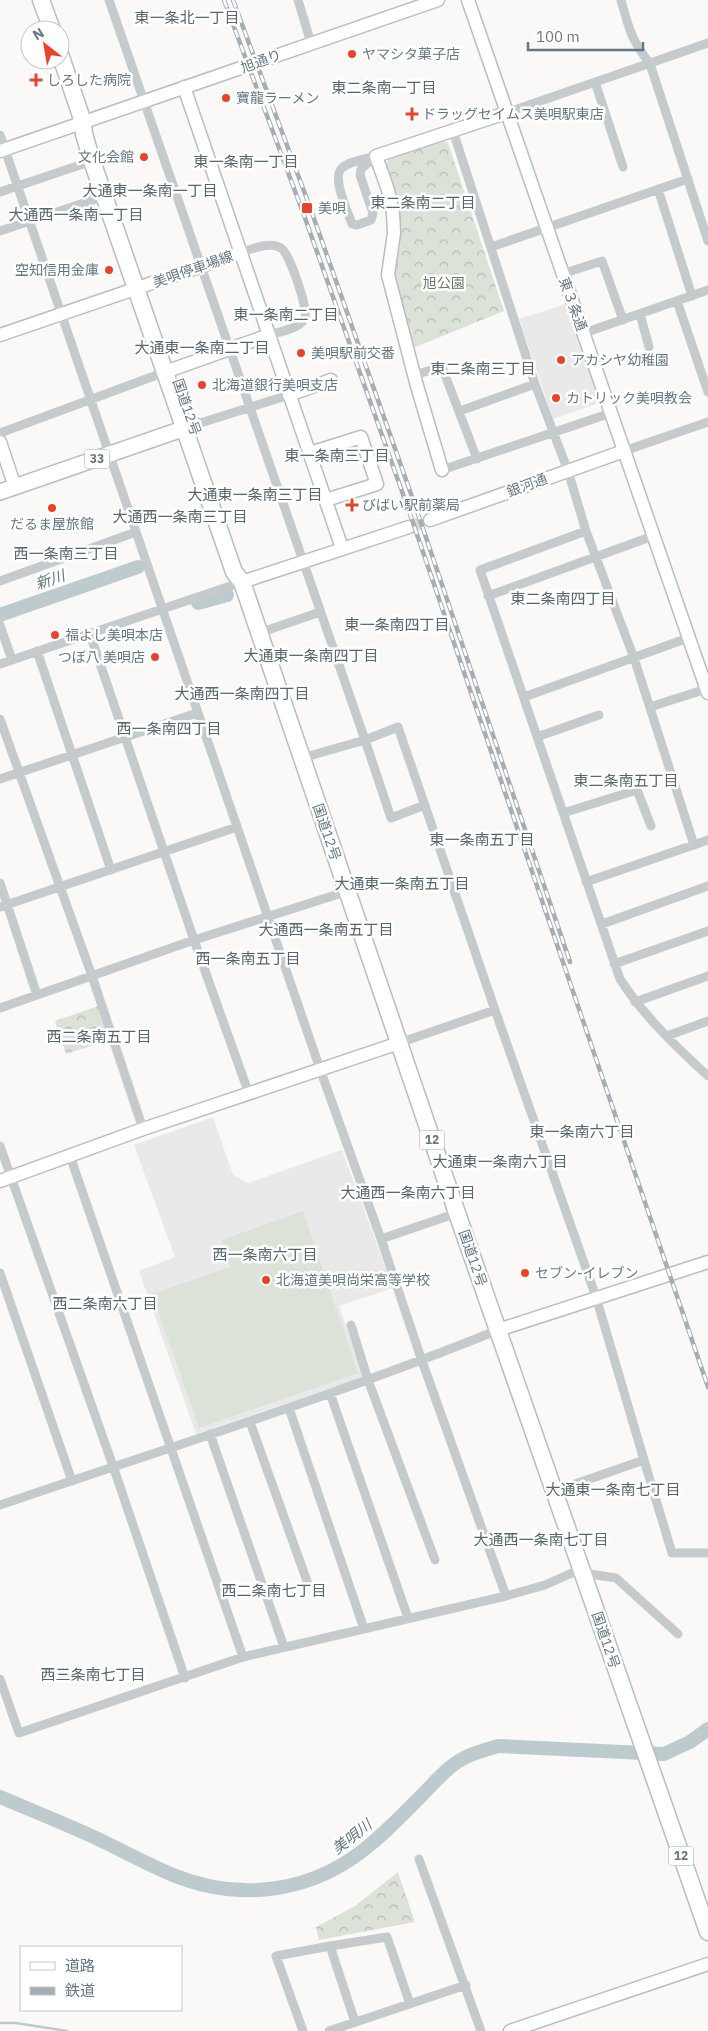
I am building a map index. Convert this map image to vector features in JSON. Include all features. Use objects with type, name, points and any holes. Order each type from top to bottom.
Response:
[{"type":"highway","points":[[41,0],[48,20]]},
{"type":"highway","name":"国道12号","points":[[65,70],[83,122],[84,134],[92,160],[141,287]]},
{"type":"highway","name":"国道12号","points":[[83,122],[92,130],[141,287],[189,427],[234,572],[242,582],[457,1213],[708,1932]]},
{"type":"main road","name":"33","points":[[0,492],[189,427]]},
{"type":"street","points":[[109,0],[391,818],[425,805]]},
{"type":"street","points":[[298,0],[311,43]]},
{"type":"street","name":"旭通り","points":[[2,150],[438,0]]},
{"type":"street","name":"東３条通","points":[[468,0],[707,691]]},
{"type":"street","points":[[621,0],[627,27],[636,45],[650,64],[708,241]]},
{"type":"street","points":[[376,156],[361,170],[360,175],[373,213],[371,220],[356,225],[352,224],[337,180],[338,172],[343,166],[453,131],[708,44]]},
{"type":"street","points":[[595,82],[623,167]]},
{"type":"street","points":[[184,87],[342,548]]},
{"type":"street","points":[[453,131],[535,384],[568,471],[586,531],[634,658],[694,845]]},
{"type":"street","points":[[0,136],[2,150],[18,185],[60,314],[320,1069],[506,1596]]},
{"type":"street","points":[[376,156],[388,190],[393,214],[394,233],[388,275],[414,375],[442,470],[611,412]]},
{"type":"street","points":[[0,192],[92,160]]},
{"type":"street","points":[[491,247],[688,179]]},
{"type":"street","points":[[658,189],[692,296]]},
{"type":"street","points":[[0,231],[105,196]]},
{"type":"street","points":[[0,433],[169,370],[300,325],[305,317],[305,310],[286,252],[280,248],[267,245],[240,253]]},
{"type":"street","name":"美唄停車場線","points":[[0,335],[240,253]]},
{"type":"street","points":[[562,274],[602,261],[623,320]]},
{"type":"street","points":[[584,333],[708,290]]},
{"type":"street","points":[[677,301],[708,392]]},
{"type":"street","points":[[640,314],[649,347]]},
{"type":"street","points":[[414,375],[442,366],[476,459]]},
{"type":"street","points":[[189,427],[331,380]]},
{"type":"street","points":[[460,411],[535,384]]},
{"type":"street","points":[[624,451],[708,422]]},
{"type":"street","points":[[310,453],[361,437],[378,484],[326,500]]},
{"type":"street","points":[[0,442],[15,487]]},
{"type":"street","name":"銀河通","points":[[430,520],[624,451]]},
{"type":"street","points":[[0,664],[162,608],[409,527]]},
{"type":"street","points":[[586,531],[480,570],[620,979],[635,1002],[676,1047],[707,1074]]},
{"type":"street","points":[[0,581],[136,532]]},
{"type":"street","points":[[488,596],[653,536]]},
{"type":"street","points":[[259,633],[320,612]]},
{"type":"street","points":[[0,625],[12,660]]},
{"type":"street","points":[[90,634],[194,940],[249,1094]]},
{"type":"street","points":[[524,697],[688,638]]},
{"type":"street","points":[[37,651],[111,870]]},
{"type":"street","points":[[650,707],[707,691]]},
{"type":"street","points":[[0,779],[197,713]]},
{"type":"street","points":[[537,737],[599,715]]},
{"type":"street","points":[[0,719],[61,887],[143,1129]]},
{"type":"street","points":[[302,758],[365,740],[398,727],[596,1297],[672,1553],[708,1553]]},
{"type":"street","points":[[563,813],[637,790],[651,826]]},
{"type":"street","points":[[4,906],[237,827]]},
{"type":"street","points":[[586,882],[708,840]]},
{"type":"street","points":[[0,883],[4,906],[36,995]]},
{"type":"street","points":[[602,924],[708,886]]},
{"type":"street","points":[[0,1008],[194,940],[348,891]]},
{"type":"street","points":[[614,964],[708,930]]},
{"type":"street","points":[[635,1002],[708,976]]},
{"type":"street","points":[[5,1180],[143,1129],[495,1010]]},
{"type":"street","points":[[667,1036],[708,1021]]},
{"type":"street","points":[[0,1146],[5,1180],[113,1466],[185,1678]]},
{"type":"street","points":[[70,1156],[243,1657]]},
{"type":"street","points":[[381,1239],[457,1213]]},
{"type":"street","points":[[0,1505],[250,1422],[422,1361],[498,1330],[708,1262]]},
{"type":"street","points":[[0,1273],[72,1481]]},
{"type":"street","points":[[351,1325],[368,1380],[435,1560]]},
{"type":"street","points":[[330,1393],[408,1618]]},
{"type":"street","points":[[289,1408],[364,1630]]},
{"type":"street","points":[[250,1422],[308,1584]]},
{"type":"street","points":[[210,1434],[284,1647]]},
{"type":"street","points":[[555,1491],[644,1460]]},
{"type":"street","points":[[0,1679],[19,1733],[243,1657],[506,1596],[545,1585],[582,1571],[616,1578],[678,1634]]},
{"type":"street","points":[[419,1859],[481,2031]]},
{"type":"street","points":[[303,2031],[276,1956],[387,1937],[410,2004]]},
{"type":"street","points":[[330,1946],[355,2022]]},
{"type":"street","points":[[510,2031],[708,1964]]},
{"type":"street","points":[[329,2031],[466,1985]]},
{"type":"shaded area","name":"アカシヤ幼稚園","points":[[569,303],[602,402],[553,419],[519,319]]},
{"type":"shaded area","name":"北海道美唄尚栄高等学校","points":[[213,1117],[233,1175],[248,1183],[342,1150],[393,1288],[339,1306],[364,1377],[196,1434],[139,1271],[175,1257],[134,1145]]},
{"type":"green space","name":"旭公園","points":[[442,141],[448,143],[504,311],[413,348],[394,278],[399,210],[395,191],[385,166],[389,159]]},
{"type":"green space","points":[[98,1006],[110,1040],[66,1054],[55,1021]]},
{"type":"green space","points":[[303,1211],[358,1373],[199,1428],[152,1294],[230,1267],[222,1240]]},
{"type":"green space","points":[[398,1872],[415,1922],[319,1940],[316,1927],[355,1906]]},
{"type":"waterway","name":"新川","points":[[0,615],[138,567]]},
{"type":"waterway","name":"新川","points":[[198,603],[227,595]]},
{"type":"waterway","name":"美唄川","points":[[0,1797],[86,1833],[173,1875],[199,1884],[225,1889],[277,1888],[302,1882],[326,1873],[349,1860],[385,1832],[448,1769],[460,1760],[474,1754],[498,1746],[664,1754],[690,1742],[708,1729]]},
{"type":"waterway","points":[[0,2023],[16,2023],[67,2031]]},
{"type":"tunnel","points":[[409,527],[430,520]]},
{"type":"railway","points":[[224,0],[305,218],[410,514],[708,1387]]},
{"type":"railway","points":[[233,0],[311,210],[417,511],[570,962]]},
{"type":"place","name":"ヤマシタ菓子店","points":[[352,54]]},
{"type":"place","name":"しろした病院","points":[[36,80]]},
{"type":"place","name":"寶龍ラーメン","points":[[226,98]]},
{"type":"place","name":"ドラッグセイムス美唄駅東店","points":[[412,114]]},
{"type":"place","name":"文化会館","points":[[144,157]]},
{"type":"place","name":"美唄","points":[[307,208]]},
{"type":"place","name":"空知信用金庫","points":[[109,270]]},
{"type":"place","name":"美唄駅前交番","points":[[301,353]]},
{"type":"place","name":"アカシヤ幼稚園","points":[[561,360]]},
{"type":"place","name":"北海道銀行美唄支店","points":[[202,385]]},
{"type":"place","name":"カトリック美唄教会","points":[[556,398]]},
{"type":"place","name":"びばい駅前薬局","points":[[352,505]]},
{"type":"place","name":"だるま屋旅館","points":[[52,508]]},
{"type":"place","name":"福よし美唄本店","points":[[55,635]]},
{"type":"place","name":"つぼ八 美唄店","points":[[155,657]]},
{"type":"place","name":"セブン-イレブン","points":[[525,1273]]},
{"type":"place","name":"北海道美唄尚栄高等学校","points":[[266,1280]]},
{"type":"district","name":"東一条北一丁目","points":[[187,18]]},
{"type":"district","name":"東二条南一丁目","points":[[384,88]]},
{"type":"district","name":"東一条南一丁目","points":[[246,162]]},
{"type":"district","name":"大通東一条南一丁目","points":[[150,191]]},
{"type":"district","name":"東二条南二丁目","points":[[423,203]]},
{"type":"district","name":"大通西一条南一丁目","points":[[76,215]]},
{"type":"district","name":"東一条南二丁目","points":[[286,315]]},
{"type":"district","name":"大通東一条南二丁目","points":[[202,348]]},
{"type":"district","name":"東二条南三丁目","points":[[483,369]]},
{"type":"district","name":"東一条南三丁目","points":[[337,456]]},
{"type":"district","name":"大通東一条南三丁目","points":[[255,495]]},
{"type":"district","name":"大通西一条南三丁目","points":[[180,517]]},
{"type":"district","name":"西一条南三丁目","points":[[66,554]]},
{"type":"district","name":"東二条南四丁目","points":[[563,599]]},
{"type":"district","name":"東一条南四丁目","points":[[397,625]]},
{"type":"district","name":"大通東一条南四丁目","points":[[311,656]]},
{"type":"district","name":"大通西一条南四丁目","points":[[242,694]]},
{"type":"district","name":"西一条南四丁目","points":[[169,729]]},
{"type":"district","name":"東二条南五丁目","points":[[626,781]]},
{"type":"district","name":"東一条南五丁目","points":[[482,840]]},
{"type":"district","name":"大通東一条南五丁目","points":[[402,884]]},
{"type":"district","name":"大通西一条南五丁目","points":[[326,930]]},
{"type":"district","name":"西一条南五丁目","points":[[248,959]]},
{"type":"district","name":"西二条南五丁目","points":[[99,1037]]},
{"type":"district","name":"東一条南六丁目","points":[[582,1132]]},
{"type":"district","name":"大通東一条南六丁目","points":[[500,1162]]},
{"type":"district","name":"大通西一条南六丁目","points":[[408,1193]]},
{"type":"district","name":"西一条南六丁目","points":[[265,1255]]},
{"type":"district","name":"西二条南六丁目","points":[[105,1304]]},
{"type":"district","name":"大通東一条南七丁目","points":[[613,1490]]},
{"type":"district","name":"大通西一条南七丁目","points":[[541,1540]]},
{"type":"district","name":"西二条南七丁目","points":[[274,1591]]},
{"type":"district","name":"西三条南七丁目","points":[[93,1675]]}]
